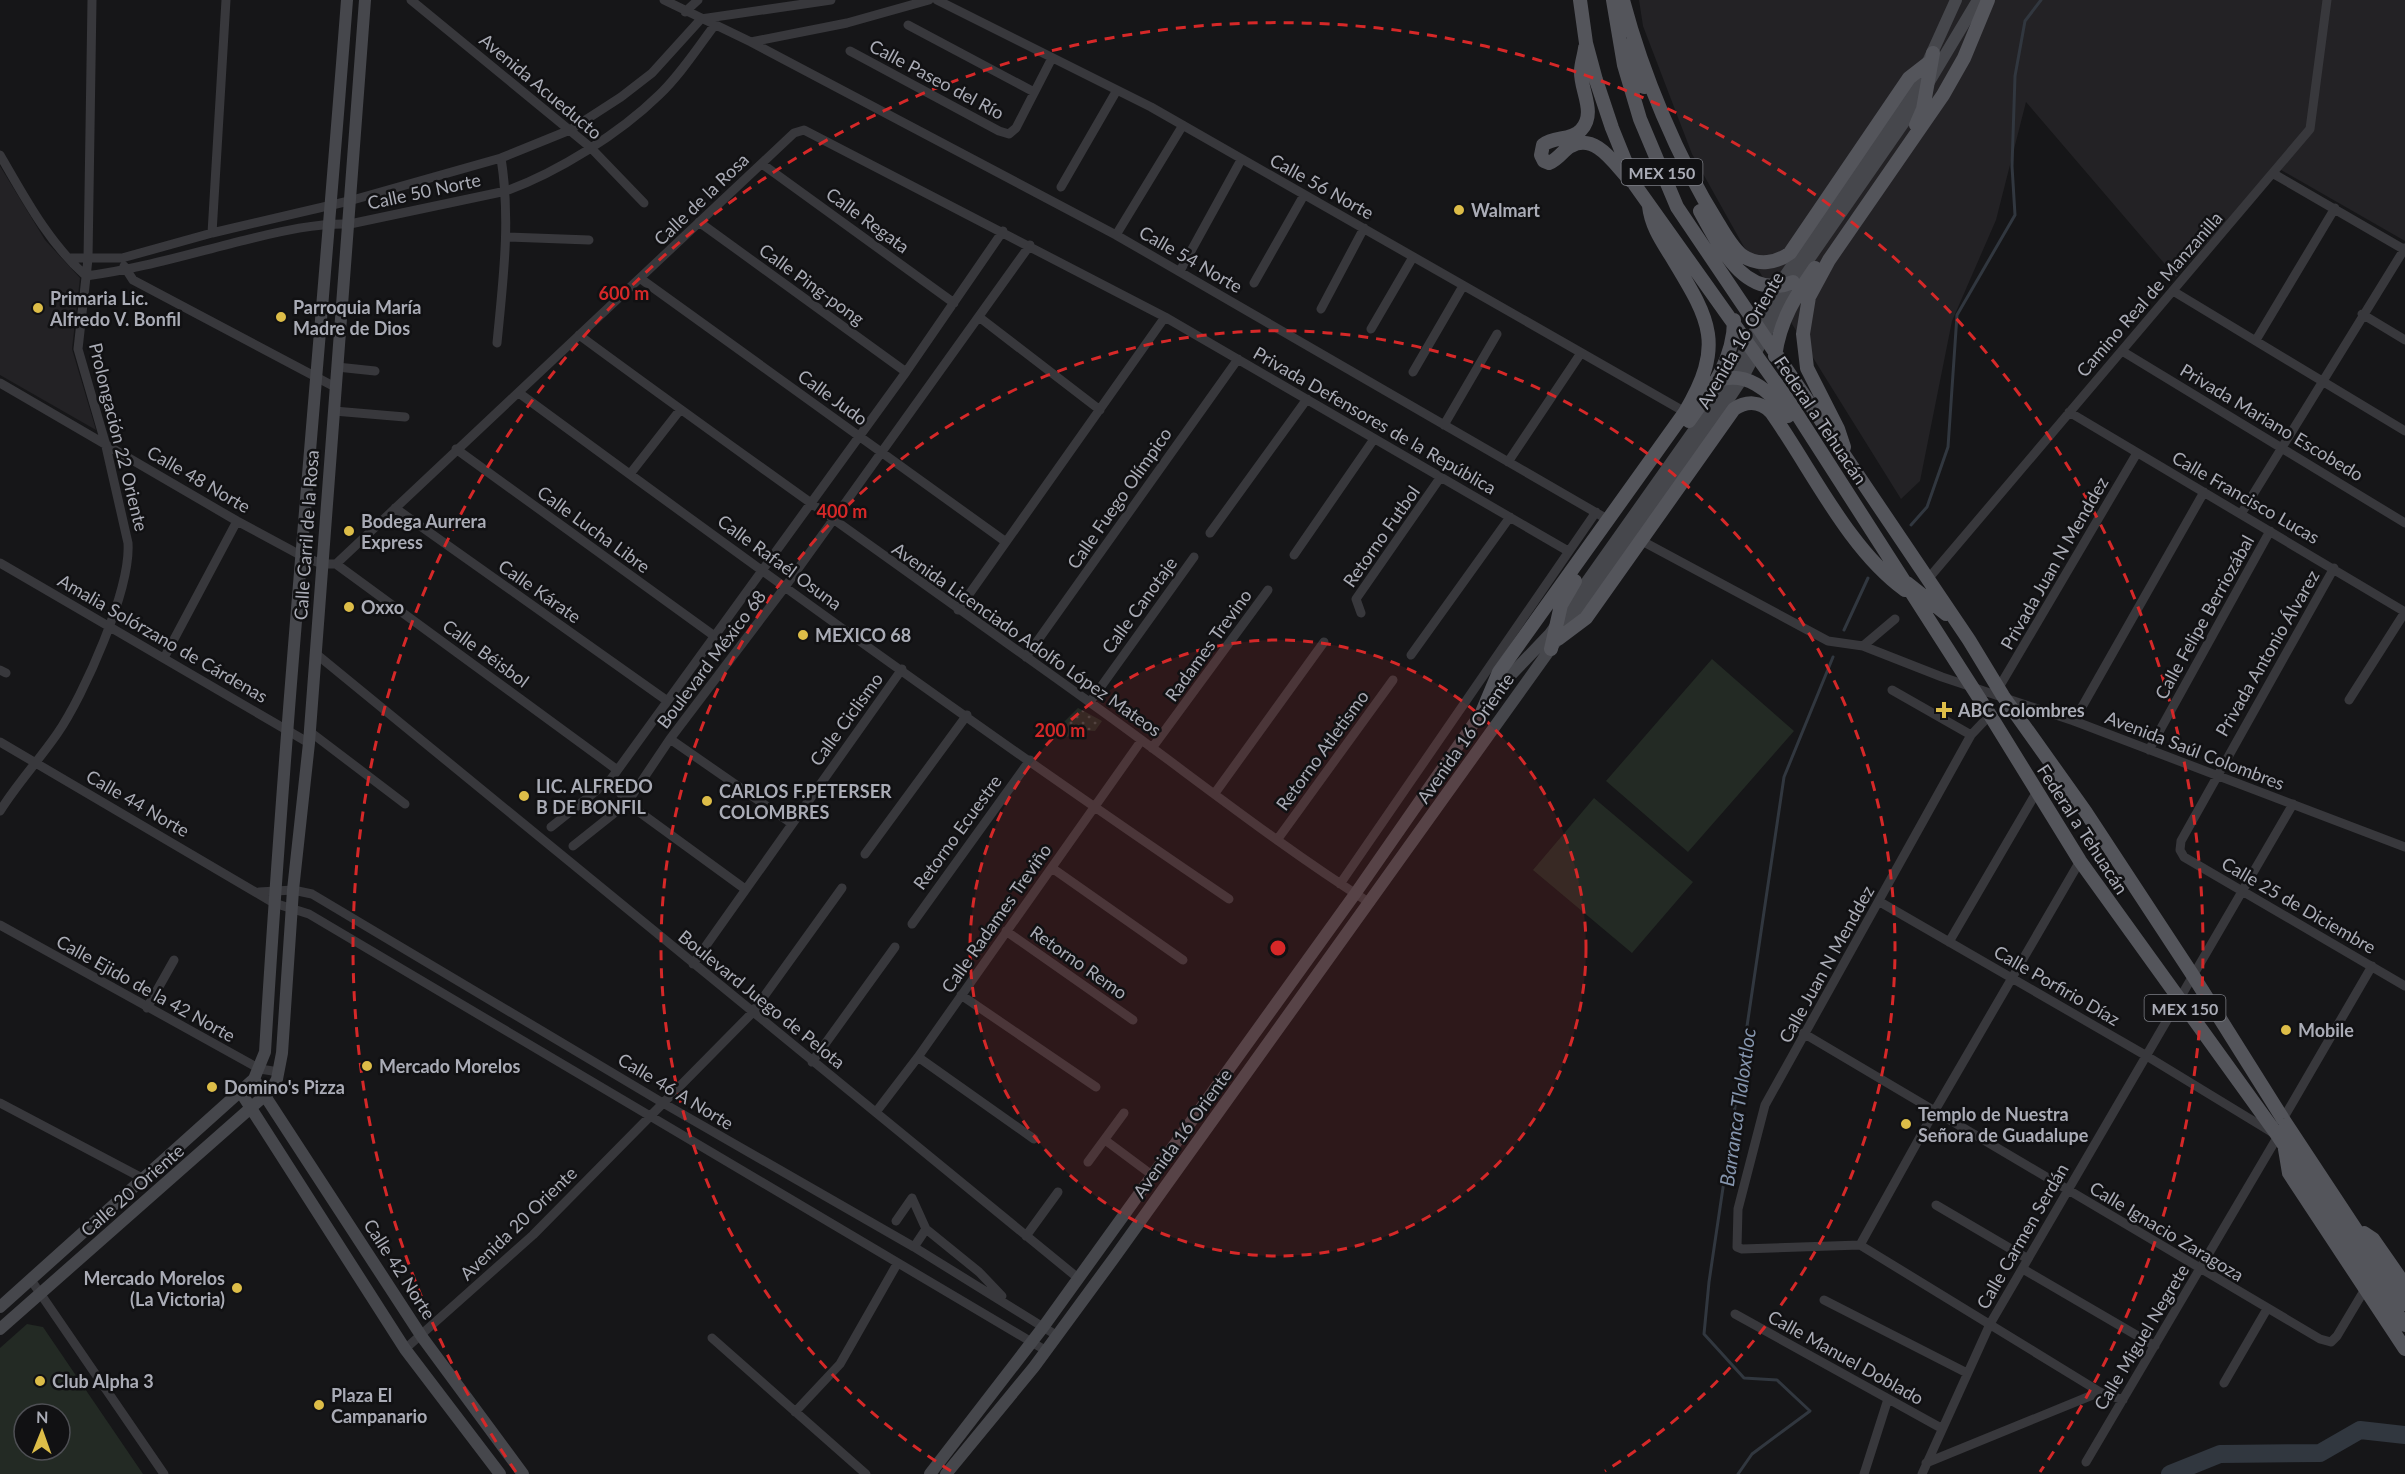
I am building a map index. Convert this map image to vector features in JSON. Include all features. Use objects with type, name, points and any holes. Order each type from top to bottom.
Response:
[{"type":"main road","name":"Calle Carril de la Rosa","points":[[257,1074],[265,1052],[286,729],[347,0]]},
{"type":"main road","name":"Calle Carril de la Rosa","points":[[279,1072],[293,890],[309,737],[335,387],[350,224],[349,201],[365,0]]},
{"type":"main road","name":"MEX 150","points":[[1580,0],[1586,43],[1612,128],[1635,185],[1649,200],[1751,348]]},
{"type":"main road","points":[[1603,0],[1678,170],[1729,261],[1746,277],[1778,286],[1793,282]]},
{"type":"main road","name":"MEX 150","points":[[1613,0],[1624,65],[1640,119],[1665,182],[1677,207],[1760,330]]},
{"type":"main road","points":[[1623,0],[1664,114],[1690,172],[1736,249],[1754,261],[1773,262],[1790,253],[1909,78],[1930,58]]},
{"type":"main road","name":"Avenida 16 Oriente","points":[[946,1474],[1046,1350],[1370,903],[1555,638],[1751,348],[1778,286],[1895,116],[1930,58],[1956,0]]},
{"type":"main road","name":"Avenida 16 Oriente","points":[[1760,330],[1925,88],[1978,0]]},
{"type":"main road","points":[[1846,458],[1838,429],[1807,368],[1803,334],[1809,297],[1829,260],[1943,95],[1964,58],[1988,0]]},
{"type":"main road","points":[[1586,43],[1581,73],[1588,110],[1586,123],[1580,132],[1568,137],[1551,139],[1543,145],[1541,155],[1544,161],[1550,163],[1557,160],[1569,147],[1578,143],[1601,148],[1635,185]]},
{"type":"main road","points":[[1775,381],[1775,353],[1781,324],[1794,296],[1912,131],[1923,109],[1930,58]]},
{"type":"main road","points":[[1483,710],[1499,672],[1602,515],[1638,492],[1694,398],[1707,369],[1708,331],[1698,302],[1658,236],[1650,213],[1649,200]]},
{"type":"main road","points":[[1555,638],[1567,591],[1638,492],[1730,379],[1729,353],[1734,322],[1727,283]]},
{"type":"main road","name":"Federal a Tehuacán","points":[[1760,330],[1969,640],[2000,692],[2022,721],[2192,974],[2283,1119],[2405,1304]]},
{"type":"main road","name":"Federal a Tehuacán","points":[[1751,348],[1775,381],[1990,715],[2079,861],[2282,1142],[2405,1325]]},
{"type":"main road","points":[[1694,398],[1730,379],[1760,386],[1776,401],[1862,529],[1908,587]]},
{"type":"main road","points":[[1555,638],[1575,629],[1586,618],[1734,409],[1743,404],[1755,403],[1772,412],[1864,548],[1890,577],[1936,604],[1969,640]]},
{"type":"main road","name":"Avenida 16 Oriente","points":[[930,1474],[1044,1326],[1355,894],[1501,685],[1555,638]]},
{"type":"main road","points":[[1990,715],[2001,712],[2022,721]]},
{"type":"main road","name":"Calle 20 Oriente","points":[[0,1329],[266,1095],[275,1085],[279,1072]]},
{"type":"main road","name":"Calle 20 Oriente","points":[[0,1307],[144,1179],[257,1074]]},
{"type":"main road","name":"Calle 42 Norte","points":[[257,1074],[266,1095],[422,1337],[517,1472]]},
{"type":"main road","name":"Calle 42 Norte","points":[[240,1091],[405,1349],[500,1474]]},
{"type":"main road","points":[[2282,1142],[2289,1173],[2405,1349]]},
{"type":"main road","points":[[2356,1230],[2373,1239],[2405,1286]]},
{"type":"street","name":"Prolongación 22 Oriente","points":[[0,811],[57,735],[74,707],[124,585],[129,560],[128,543],[105,442],[78,349],[88,259],[92,0]]},
{"type":"street","points":[[212,232],[226,0]]},
{"type":"street","name":"Avenida Acueducto","points":[[411,0],[590,147],[644,203]]},
{"type":"street","name":"Calle 54 Norte","points":[[664,0],[684,12],[751,42],[1116,235],[1602,515]]},
{"type":"street","points":[[684,12],[698,0]]},
{"type":"street","points":[[701,20],[831,0]]},
{"type":"street","points":[[751,42],[847,23],[929,0]]},
{"type":"street","name":"Calle 56 Norte","points":[[937,0],[1183,125],[1685,412]]},
{"type":"street","name":"Camino Real de Manzanilla","points":[[1928,579],[2310,129],[2327,0]]},
{"type":"street","name":"Calle 50 Norte","points":[[69,258],[122,258],[212,232],[331,203],[349,201],[501,158],[570,130],[621,98],[652,73],[701,20]]},
{"type":"street","points":[[908,25],[1034,92],[1052,58]]},
{"type":"street","name":"Calle 50 Norte","points":[[86,276],[125,271],[279,232],[330,223],[350,224],[506,190],[529,182],[590,147],[660,95],[714,26]]},
{"type":"street","name":"Calle Paseo del Río","points":[[850,51],[999,131],[1009,134],[1016,128],[1034,92]]},
{"type":"street","points":[[1061,187],[1118,90]]},
{"type":"street","points":[[1116,235],[1183,125]]},
{"type":"street","name":"Calle de la Rosa","points":[[336,564],[794,133],[804,130],[1030,245],[1165,318]]},
{"type":"street","points":[[0,154],[44,230],[86,276]]},
{"type":"street","points":[[497,343],[507,237],[506,190],[501,158]]},
{"type":"street","points":[[1180,271],[1241,159]]},
{"type":"street","name":"Calle Regata","points":[[762,164],[954,303]]},
{"type":"street","points":[[2241,514],[2324,381],[2362,314],[2405,249],[2274,174]]},
{"type":"street","points":[[1254,283],[1304,195]]},
{"type":"street","points":[[2256,340],[2335,208]]},
{"type":"street","name":"Calle Ping-pong","points":[[699,222],[906,372]]},
{"type":"street","points":[[1321,309],[1364,228]]},
{"type":"street","name":"Boulevard México 68","points":[[551,827],[611,779],[713,635],[906,372],[1003,231]]},
{"type":"street","points":[[507,237],[589,240]]},
{"type":"street","name":"Boulevard México 68","points":[[573,846],[627,802],[670,739],[833,521],[1030,245]]},
{"type":"street","points":[[1371,329],[1413,257]]},
{"type":"street","points":[[122,258],[125,271],[133,280],[314,378],[335,387]]},
{"type":"street","name":"Calle Judo","points":[[641,279],[1006,542]]},
{"type":"street","points":[[1413,372],[1462,286]]},
{"type":"street","points":[[2173,291],[2405,431]]},
{"type":"street","points":[[2362,314],[2405,340]]},
{"type":"street","points":[[979,317],[1100,410]]},
{"type":"street","points":[[958,610],[1165,318]]},
{"type":"street","name":"Privada Defensores de la República","points":[[1165,318],[1568,551]]},
{"type":"street","points":[[1444,425],[1497,334]]},
{"type":"street","name":"Avenida Licenciado Adolfo López Mateos","points":[[579,335],[833,521],[1090,702],[1277,840],[1370,903]]},
{"type":"street","name":"Privada Mariano Escobedo","points":[[2122,351],[2405,523]]},
{"type":"street","points":[[1508,462],[1581,353]]},
{"type":"street","name":"Calle Fuego Olímpico","points":[[1026,657],[1238,359]]},
{"type":"street","points":[[337,367],[375,371]]},
{"type":"street","name":"Calle 48 Norte","points":[[0,382],[237,521],[302,556],[322,564]]},
{"type":"street","name":"Calle Rafaél Osuna","points":[[519,393],[785,587],[1095,808],[1229,899]]},
{"type":"street","points":[[1210,533],[1307,399]]},
{"type":"street","points":[[630,474],[680,410]]},
{"type":"street","points":[[334,411],[405,417]]},
{"type":"street","name":"Calle Francisco Lucas","points":[[2069,412],[2405,612]]},
{"type":"street","points":[[1294,555],[1374,439]]},
{"type":"street","name":"Calle Lucha Libre","points":[[456,449],[713,635]]},
{"type":"street","name":"Privada Juan N Menddez","points":[[2000,692],[2137,453]]},
{"type":"street","name":"Retorno Futbol","points":[[1361,613],[1356,599],[1440,478]]},
{"type":"street","points":[[2074,721],[2204,492]]},
{"type":"street","name":"Calle Kárate","points":[[394,508],[666,700]]},
{"type":"street","points":[[1340,884],[1568,551],[1602,515]]},
{"type":"street","points":[[1410,655],[1510,518]]},
{"type":"street","points":[[164,658],[237,521]]},
{"type":"street","name":"Calle Felipe Berriozábal","points":[[2149,750],[2270,531]]},
{"type":"street","name":"Avenida Saúl Colombres","points":[[1642,541],[1828,641],[1863,645],[1972,687],[2000,692],[2404,845]]},
{"type":"street","name":"Calle Canotaje","points":[[1090,702],[1194,557]]},
{"type":"street","name":"Amalia Solórzano de Cárdenas","points":[[0,562],[286,729],[309,737],[405,804]]},
{"type":"street","points":[[322,564],[336,564]]},
{"type":"street","name":"Calle Béisbol","points":[[336,564],[616,769]]},
{"type":"street","name":"Privada Antonio Álvarez","points":[[2180,850],[2181,841],[2216,775],[2334,568]]},
{"type":"street","name":"Radames Trevino","points":[[1152,748],[1268,590]]},
{"type":"street","points":[[2349,700],[2405,612]]},
{"type":"street","points":[[1863,645],[1895,619]]},
{"type":"street","points":[[1215,794],[1324,642]]},
{"type":"street","name":"Boulevard Juego de Pelota","points":[[315,653],[1078,1278]]},
{"type":"street","name":"Calle Ciclismo","points":[[693,964],[902,669]]},
{"type":"street","name":"Retorno Atletismo","points":[[1277,840],[1393,680]]},
{"type":"street","points":[[1892,690],[1971,735]]},
{"type":"street","points":[[865,854],[967,715]]},
{"type":"street","name":"Calle Juan N Menddez","points":[[1860,1245],[1742,1249],[1737,1247],[1738,1209],[1765,1105],[1803,1033],[1880,902],[1971,735],[1990,715]]},
{"type":"street","points":[[670,739],[791,823]]},
{"type":"street","name":"Calle Radames Treviño","points":[[876,1112],[918,1057],[1141,741]]},
{"type":"street","name":"Calle 44 Norte","points":[[0,742],[259,892],[274,897]]},
{"type":"street","name":"Retorno Ecuestre","points":[[912,924],[1030,760]]},
{"type":"street","points":[[611,779],[627,802],[745,889]]},
{"type":"street","points":[[1949,942],[2036,793]]},
{"type":"street","name":"Calle Carmen Serdán","points":[[1922,1474],[1990,1324],[2293,804]]},
{"type":"street","name":"Calle 25 de Diciembre","points":[[2180,850],[2184,857],[2405,986]]},
{"type":"street","points":[[2079,861],[1860,1245],[2100,1392],[2123,1400]]},
{"type":"street","points":[[1052,868],[1183,960]]},
{"type":"street","name":"Avenida 20 Oriente","points":[[405,1349],[422,1337],[533,1234],[752,1013],[842,888]]},
{"type":"street","name":"Calle 46 A Norte","points":[[274,897],[293,890],[312,894],[663,1103],[914,1247],[1005,1301],[1056,1335]]},
{"type":"street","name":"Calle 46 A Norte","points":[[274,897],[309,914],[413,975],[897,1264],[1046,1350]]},
{"type":"street","name":"Calle Porfirio Díaz","points":[[1880,902],[2145,1055],[2282,1142]]},
{"type":"street","name":"Calle Ejido de la 42 Norte","points":[[0,925],[147,1008],[257,1074],[279,1072]]},
{"type":"street","name":"Retorno Remo","points":[[1006,931],[1133,1020]]},
{"type":"street","points":[[812,1062],[895,947]]},
{"type":"street","points":[[147,1008],[174,960]]},
{"type":"street","points":[[413,975],[423,960]]},
{"type":"street","points":[[2283,1119],[2372,966]]},
{"type":"street","points":[[961,995],[1096,1088]]},
{"type":"street","name":"Calle Ignacio Zaragoza","points":[[1803,1033],[2320,1340],[2331,1342],[2337,1336],[2365,1289]]},
{"type":"street","points":[[546,1055],[556,1040]]},
{"type":"street","points":[[918,1057],[1034,1139]]},
{"type":"street","points":[[0,1103],[144,1179]]},
{"type":"street","points":[[1088,1162],[1124,1113]]},
{"type":"street","points":[[1105,1140],[1152,1175]]},
{"type":"street","name":"Calle Miguel Negrete","points":[[2086,1462],[2200,1270],[2282,1142]]},
{"type":"street","points":[[1026,1236],[1058,1192]]},
{"type":"street","points":[[896,1221],[912,1198],[926,1229],[993,1285],[1005,1301]]},
{"type":"street","points":[[1936,1205],[2028,1259]]},
{"type":"street","points":[[914,1247],[926,1229]]},
{"type":"street","points":[[795,1412],[840,1364],[897,1264]]},
{"type":"street","points":[[2023,1269],[2155,1346]]},
{"type":"street","points":[[30,1280],[164,1474]]},
{"type":"street","points":[[1824,1300],[1967,1373]]},
{"type":"street","points":[[2224,1383],[2267,1309]]},
{"type":"street","name":"Calle Manuel Doblado","points":[[1735,1314],[1941,1428]]},
{"type":"street","points":[[712,1338],[866,1474]]},
{"type":"street","points":[[1926,1463],[2100,1392]]},
{"type":"street","points":[[1864,1474],[1888,1399]]},
{"type":"shaded area","points":[[1639,0],[2405,0],[2405,241],[2276,167],[2176,277],[2026,102],[1996,220],[1952,321],[1920,481],[1901,499],[1744,247],[1692,154],[1643,26]]},
{"type":"shaded area","name":"Primaria Lic. Alfredo V. Bonfil","points":[[0,166],[45,240],[80,278],[72,349],[96,430],[0,375]]},
{"type":"shaded area","points":[[1712,659],[1794,731],[1688,852],[1606,781]]},
{"type":"shaded area","points":[[1078,708],[1102,721],[1095,731],[1080,730],[1067,737],[1058,728]]},
{"type":"shaded area","points":[[1594,798],[1693,882],[1632,953],[1533,870]]},
{"type":"shaded area","name":"Club Alpha 3","points":[[27,1324],[43,1327],[143,1474],[0,1474],[0,1348]]},
{"type":"waterway","name":"Barranca Tlaloxtloc","points":[[1911,525],[1927,507],[1948,447],[1957,315],[2015,215],[2012,166],[2015,76],[2025,21],[2041,0]]},
{"type":"waterway","name":"Barranca Tlaloxtloc","points":[[1844,630],[1868,578]]},
{"type":"waterway","name":"Barranca Tlaloxtloc","points":[[1738,1474],[1752,1454],[1810,1411],[1777,1380],[1744,1378],[1704,1334],[1709,1282],[1784,777],[1833,657]]},
{"type":"waterway","points":[[2170,1474],[2220,1454],[2320,1453],[2360,1430],[2405,1435]]},
{"type":"place","name":"Walmart","points":[[1459,210]]},
{"type":"place","name":"Primaria Lic. Alfredo V. Bonfil","points":[[38,308]]},
{"type":"place","name":"Parroquia María Madre de Dios","points":[[281,317]]},
{"type":"place","name":"Bodega Aurrera Express","points":[[349,531]]},
{"type":"place","name":"Oxxo","points":[[349,607]]},
{"type":"place","name":"MEXICO 68","points":[[803,635]]},
{"type":"place","name":"ABC Colombres","points":[[1944,710]]},
{"type":"place","name":"LIC. ALFREDO B DE BONFIL","points":[[524,796]]},
{"type":"place","name":"CARLOS F.PETERSER COLOMBRES","points":[[707,801]]},
{"type":"place","name":"Mobile","points":[[2286,1030]]},
{"type":"place","name":"Mercado Morelos","points":[[367,1066]]},
{"type":"place","name":"Domino's Pizza","points":[[212,1087]]},
{"type":"place","name":"Templo de Nuestra Señora de Guadalupe","points":[[1906,1124]]},
{"type":"place","name":"Mercado Morelos (La Victoria)","points":[[237,1288]]},
{"type":"place","name":"Club Alpha 3","points":[[40,1381]]},
{"type":"place","name":"Plaza El Campanario","points":[[319,1405]]}]
